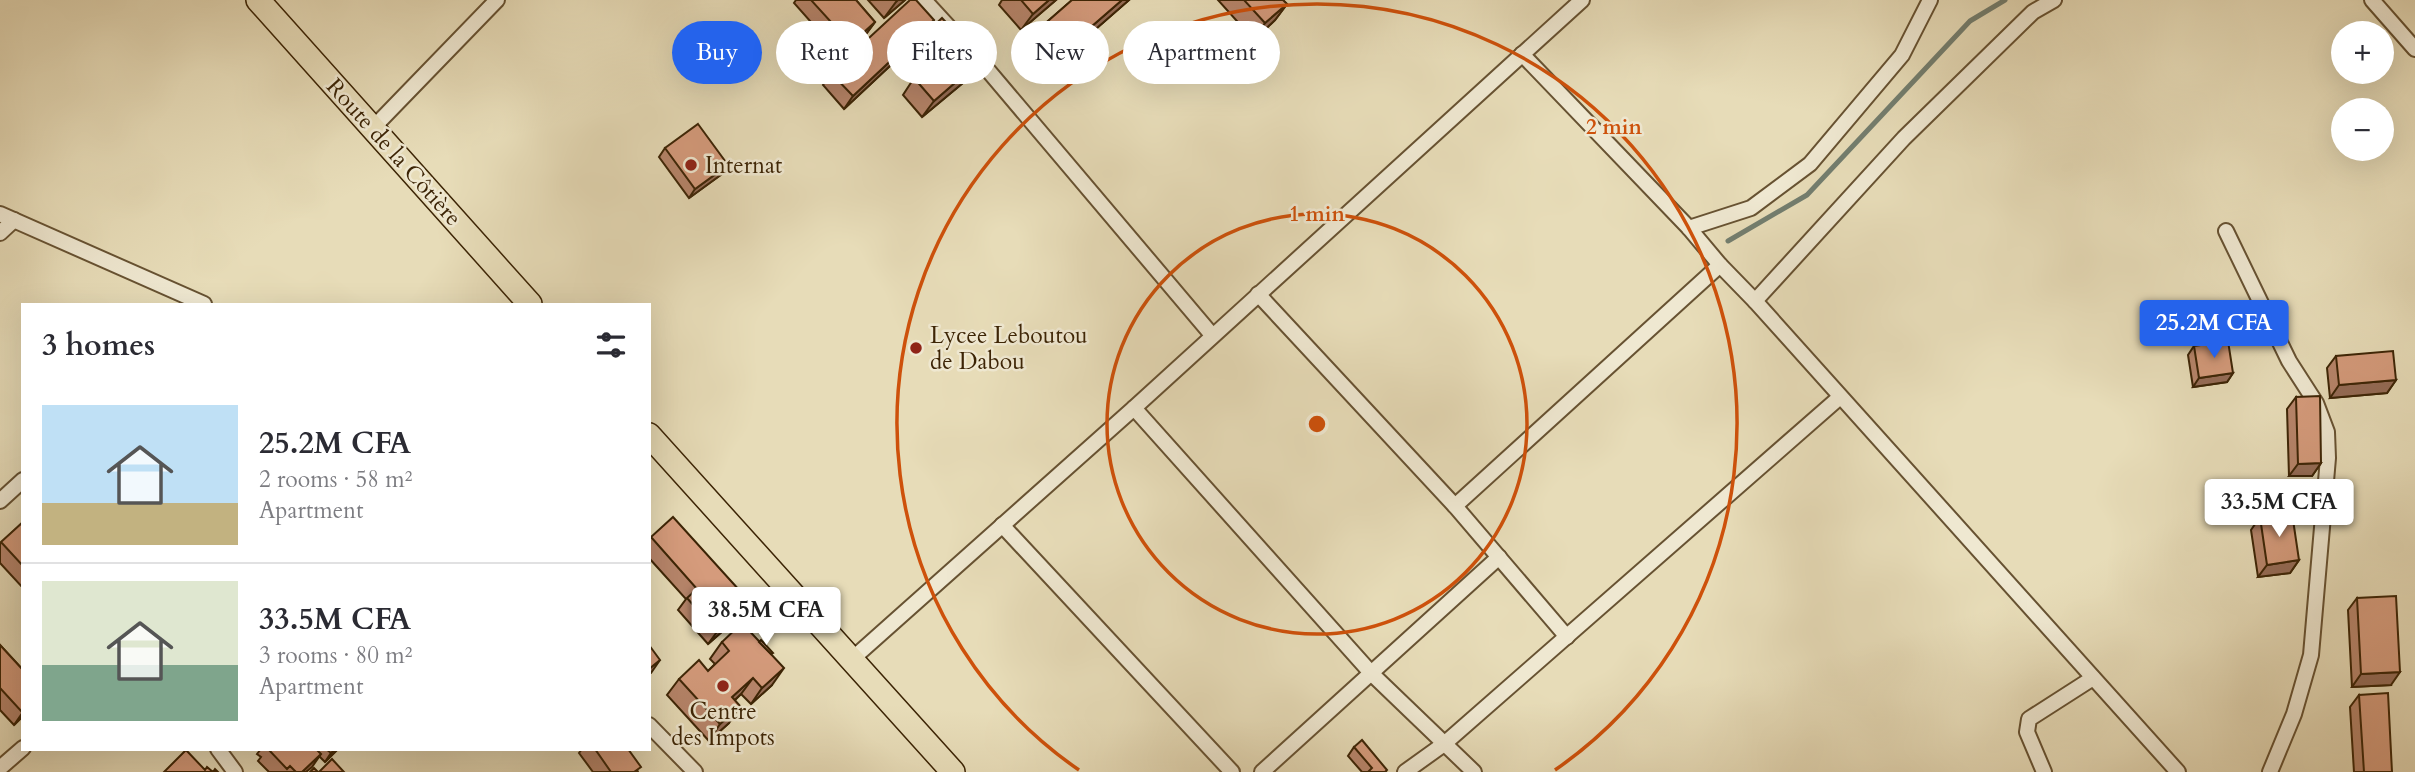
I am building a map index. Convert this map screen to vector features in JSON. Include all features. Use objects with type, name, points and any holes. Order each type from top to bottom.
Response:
[{"type":"main road","name":"Route de la Côtière","points":[[258,0],[529,303]]},
{"type":"main road","points":[[651,437],[850,661],[953,772]]},
{"type":"street","points":[[373,128],[497,0]]},
{"type":"street","points":[[924,0],[989,72],[1212,335]]},
{"type":"street","points":[[850,661],[1134,408],[1582,0]]},
{"type":"street","points":[[1689,228],[1751,208],[1810,164],[1902,55],[1930,0]]},
{"type":"street","points":[[1755,301],[1904,138],[2033,12],[2054,0]]},
{"type":"street","points":[[2372,0],[2415,49]]},
{"type":"street","points":[[1522,54],[1689,228],[2178,772]]},
{"type":"street","points":[[0,233],[7,217],[202,303]]},
{"type":"street","points":[[2226,231],[2289,361],[2316,403],[2327,432],[2328,458],[2311,655],[2294,714],[2270,772]]},
{"type":"street","points":[[1455,506],[1720,265]]},
{"type":"street","points":[[1258,294],[1455,506],[1567,637]]},
{"type":"street","points":[[1405,772],[1444,744],[1840,397]]},
{"type":"street","points":[[1134,408],[1372,674],[1474,772]]},
{"type":"street","points":[[0,500],[21,482]]},
{"type":"street","points":[[1002,525],[1232,772]]},
{"type":"street","points":[[1262,772],[1499,557]]},
{"type":"street","points":[[2044,772],[2027,732],[2029,719],[2093,678]]},
{"type":"street","points":[[651,727],[695,772]]},
{"type":"street","points":[[0,768],[21,750]]},
{"type":"street","points":[[219,751],[235,772]]},
{"type":"building","points":[[811,0],[856,0],[875,22],[873,24],[873,21],[830,21]]},
{"type":"building","points":[[910,0],[916,0],[934,20],[933,21],[887,21]]},
{"type":"building","points":[[1021,0],[1049,0],[1033,14]]},
{"type":"building","points":[[1072,0],[1122,0],[1098,21],[1048,21]]},
{"type":"building","points":[[1244,0],[1283,0],[1287,4],[1267,21],[1263,21]]},
{"type":"building","points":[[887,21],[887,64],[873,77],[873,34]]},
{"type":"building","points":[[842,84],[866,84],[853,96]]},
{"type":"building","points":[[919,84],[954,84],[934,101]]},
{"type":"building","name":"Internat","points":[[698,124],[728,165],[695,189],[665,148]]},
{"type":"building","points":[[2228,341],[2233,373],[2199,378],[2194,346]]},
{"type":"building","points":[[2393,351],[2396,380],[2339,385],[2336,356]]},
{"type":"building","points":[[2320,396],[2321,463],[2298,464],[2296,397]]},
{"type":"building","points":[[2292,513],[2299,560],[2267,565],[2260,517]]},
{"type":"building","points":[[673,517],[750,602],[717,632],[687,598],[697,589],[651,537]]},
{"type":"building","points":[[21,524],[21,564],[1,542]]},
{"type":"building","points":[[2396,596],[2400,672],[2361,674],[2357,598]]},
{"type":"building","points":[[742,623],[784,668],[762,688],[753,678],[732,697],[740,706],[720,724],[679,679],[699,660],[708,671],[729,651],[722,642]]},
{"type":"building","points":[[761,640],[773,653],[759,642]]},
{"type":"building","points":[[0,645],[21,668],[21,711],[0,688]]},
{"type":"building","points":[[651,648],[660,660],[651,667]]},
{"type":"building","points":[[2388,693],[2392,772],[2364,772],[2359,695]]},
{"type":"building","points":[[1362,740],[1387,770],[1385,772],[1368,772],[1372,768],[1354,747]]},
{"type":"building","points":[[187,751],[205,770],[207,767],[213,772],[164,772]]},
{"type":"building","points":[[270,751],[318,751],[321,754],[302,772],[296,772],[290,766],[287,769]]},
{"type":"building","points":[[596,751],[629,751],[641,767],[634,772],[611,772]]},
{"type":"building","points":[[332,759],[344,772],[319,772]]},
{"type":"waterway","points":[[1728,241],[1807,195],[1970,21],[2005,0]]},
{"type":"place","name":"Internat","points":[[691,165]]},
{"type":"place","name":"Lycee Leboutou de Dabou","points":[[916,348]]},
{"type":"place","name":"Centre des Impots","points":[[723,686]]}]
